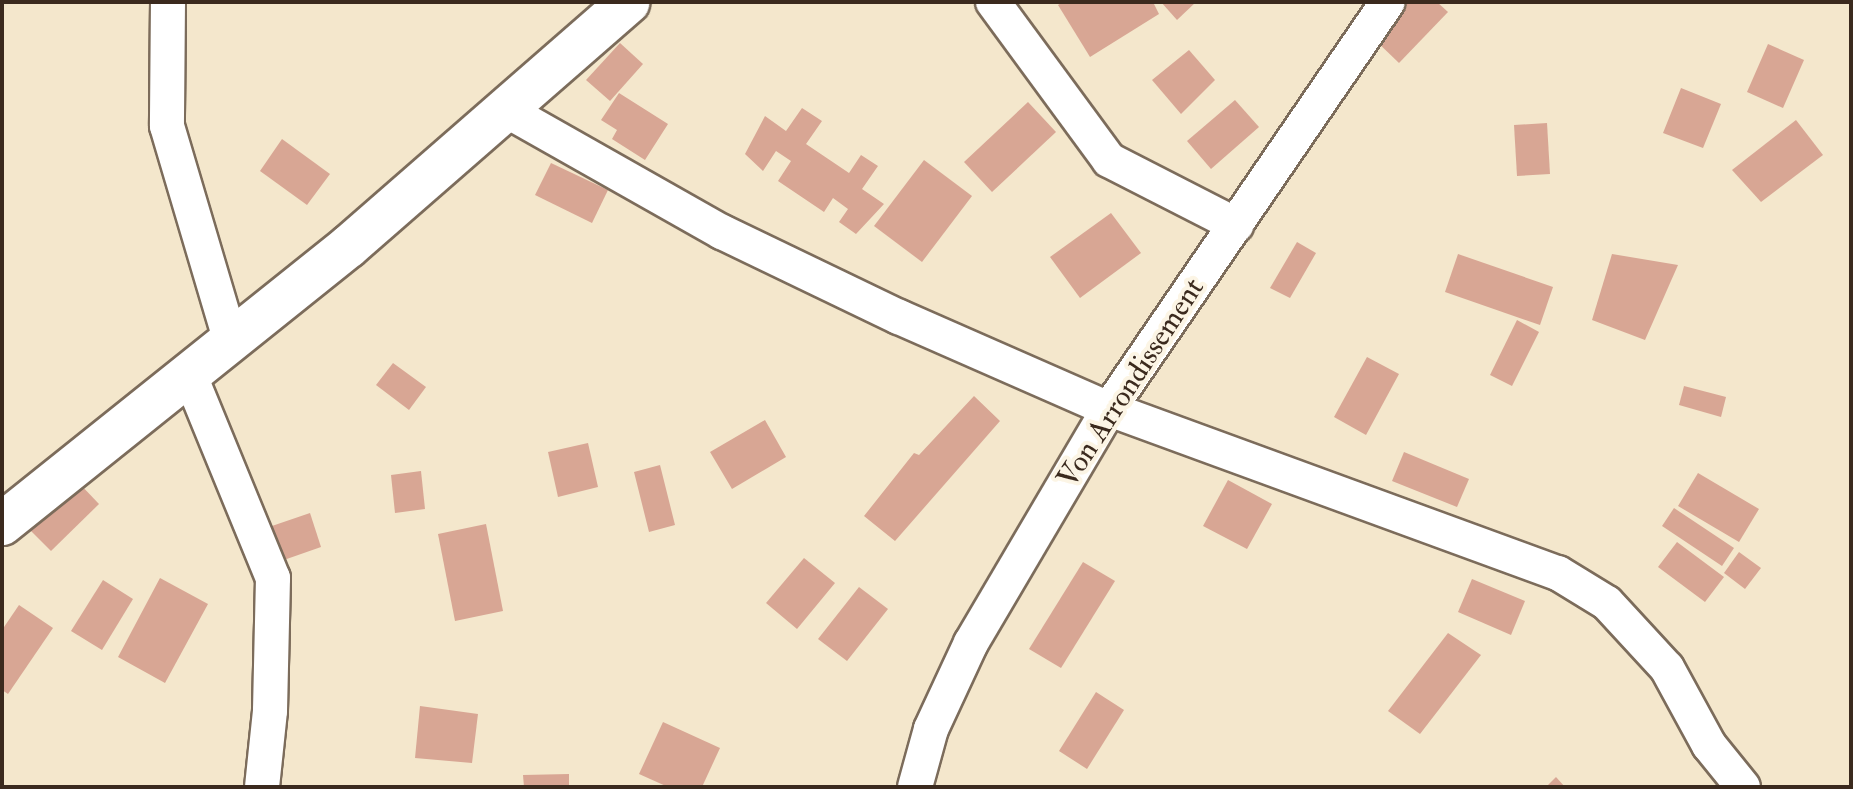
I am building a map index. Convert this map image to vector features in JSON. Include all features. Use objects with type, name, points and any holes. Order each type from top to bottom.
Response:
[{"type":"street","points":[[168,2],[167,126],[230,339]]},
{"type":"street","points":[[2,524],[188,371],[349,246],[629,2]]},
{"type":"street","points":[[993,2],[1109,160],[1236,225]]},
{"type":"street","name":"Von Arrondissement","points":[[915,787],[931,729],[971,643],[1109,409],[1388,2]]},
{"type":"street","points":[[506,110],[813,278],[1109,409],[1558,573],[1607,603],[1667,668],[1709,745],[1743,787]]},
{"type":"street","points":[[188,371],[273,578],[270,711],[262,787]]},
{"type":"building","points":[[1063,2],[1153,2],[1159,14],[1090,57],[1058,5]]},
{"type":"building","points":[[1161,2],[1196,2],[1177,20]]},
{"type":"building","points":[[1408,2],[1437,2],[1448,12],[1399,63],[1373,38]]},
{"type":"building","points":[[620,43],[643,64],[610,101],[586,80]]},
{"type":"building","points":[[1768,44],[1804,60],[1783,108],[1747,92]]},
{"type":"building","points":[[1189,50],[1215,80],[1181,114],[1152,80]]},
{"type":"building","points":[[1681,88],[1721,104],[1703,148],[1663,133]]},
{"type":"building","points":[[619,93],[668,124],[645,160],[612,139],[617,130],[601,120]]},
{"type":"building","points":[[1235,100],[1259,127],[1211,169],[1187,141]]},
{"type":"building","points":[[1028,102],[1056,132],[992,192],[964,162]]},
{"type":"building","points":[[802,108],[822,121],[806,144],[849,173],[861,155],[878,166],[862,189],[884,204],[856,234],[839,222],[848,209],[833,198],[824,212],[778,181],[791,161],[776,151],[763,171],[745,154],[765,116],[786,131]]},
{"type":"building","points":[[1796,120],[1823,155],[1761,202],[1732,170]]},
{"type":"building","points":[[1547,123],[1550,174],[1517,176],[1514,125]]},
{"type":"building","points":[[282,139],[330,174],[307,205],[260,171]]},
{"type":"building","points":[[924,160],[972,196],[922,262],[874,226]]},
{"type":"building","points":[[551,163],[608,190],[592,223],[535,195]]},
{"type":"building","points":[[1111,213],[1141,253],[1080,298],[1050,257]]},
{"type":"building","points":[[1297,242],[1316,253],[1290,298],[1270,288]]},
{"type":"building","points":[[1458,254],[1553,287],[1540,325],[1445,292]]},
{"type":"building","points":[[1612,254],[1678,265],[1645,340],[1592,320]]},
{"type":"building","points":[[1517,320],[1539,332],[1512,386],[1490,375]]},
{"type":"building","points":[[1367,357],[1399,374],[1366,435],[1334,417]]},
{"type":"building","points":[[393,363],[426,387],[409,410],[376,385]]},
{"type":"building","points":[[1684,386],[1726,397],[1721,417],[1679,405]]},
{"type":"building","points":[[974,396],[1000,421],[895,541],[864,516],[914,453],[919,455]]},
{"type":"building","points":[[765,420],[786,457],[732,489],[710,452]]},
{"type":"building","points":[[588,443],[598,487],[558,497],[548,452]]},
{"type":"building","points":[[1404,452],[1469,479],[1457,507],[1392,481]]},
{"type":"building","points":[[660,465],[675,525],[649,532],[634,472]]},
{"type":"building","points":[[421,471],[425,509],[395,513],[391,475]]},
{"type":"building","points":[[1698,473],[1759,509],[1739,542],[1678,506]]},
{"type":"building","points":[[1228,480],[1272,504],[1247,549],[1203,526]]},
{"type":"building","points":[[78,482],[99,504],[51,551],[30,530]]},
{"type":"building","points":[[1674,508],[1734,548],[1722,566],[1662,526]]},
{"type":"building","points":[[310,513],[321,547],[281,561],[269,527]]},
{"type":"building","points":[[486,524],[503,611],[455,621],[438,534]]},
{"type":"building","points":[[1677,542],[1724,577],[1705,602],[1658,567]]},
{"type":"building","points":[[1739,552],[1761,568],[1745,589],[1724,573]]},
{"type":"building","points":[[804,558],[835,583],[797,629],[766,603]]},
{"type":"building","points":[[1083,562],[1115,581],[1061,668],[1029,649]]},
{"type":"building","points":[[160,578],[208,604],[165,683],[118,657]]},
{"type":"building","points":[[1472,579],[1525,601],[1511,635],[1458,612]]},
{"type":"building","points":[[103,580],[133,599],[102,650],[71,631]]},
{"type":"building","points":[[859,587],[888,609],[847,661],[818,639]]},
{"type":"building","points":[[19,605],[53,628],[8,694],[2,690],[2,630]]},
{"type":"building","points":[[1448,633],[1481,655],[1420,734],[1388,711]]},
{"type":"building","points":[[1096,692],[1124,710],[1087,769],[1059,751]]},
{"type":"building","points":[[420,706],[478,714],[472,763],[415,758]]},
{"type":"building","points":[[663,722],[720,748],[702,787],[668,787],[639,774]]},
{"type":"building","points":[[569,774],[569,787],[524,787],[523,775]]},
{"type":"building","points":[[1556,777],[1565,787],[1546,787]]}]
